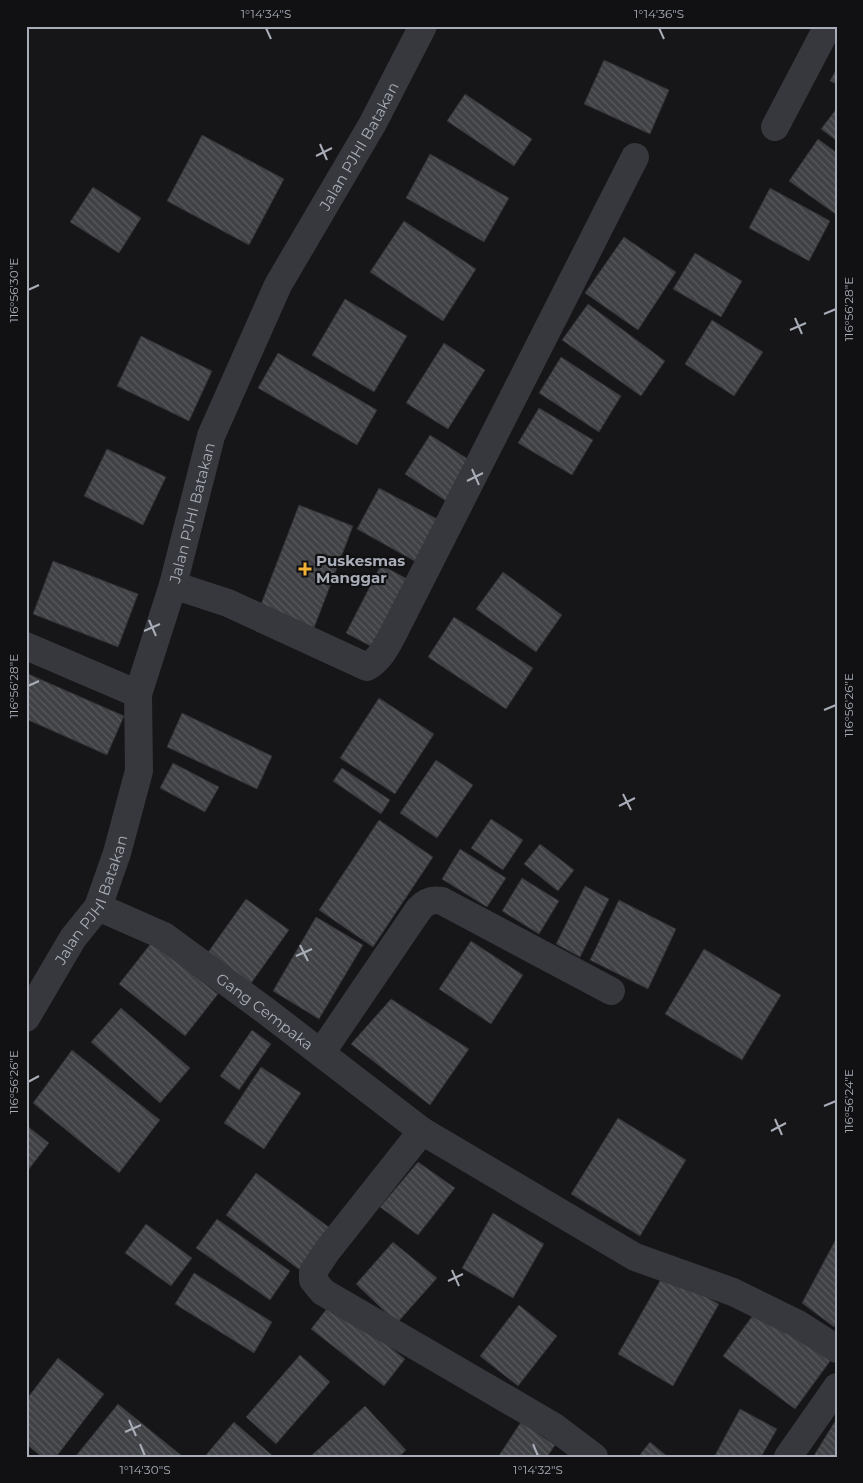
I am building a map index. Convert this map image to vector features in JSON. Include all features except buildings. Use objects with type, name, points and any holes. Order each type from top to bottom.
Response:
[{"type":"street","name":"Jalan PJHI Batakan","points":[[26,1018],[73,938],[98,907],[116,853],[139,771],[138,694],[173,584],[211,436],[278,285],[373,123],[423,26]]},
{"type":"street","points":[[775,127],[828,26]]},
{"type":"street","points":[[173,584],[228,603],[367,667],[375,663],[391,638],[635,157]]},
{"type":"street","points":[[26,646],[138,694]]},
{"type":"street","points":[[321,1053],[425,902],[442,901],[610,991]]},
{"type":"street","name":"Gang Cempaka","points":[[98,907],[164,936],[422,1131],[635,1257],[733,1292],[798,1324],[837,1349]]},
{"type":"street","points":[[422,1131],[312,1272],[314,1280],[323,1292],[553,1426],[594,1457]]},
{"type":"street","points":[[788,1457],[837,1387]]},
{"type":"place","name":"Puskesmas Manggar","points":[[305,569]]}]
